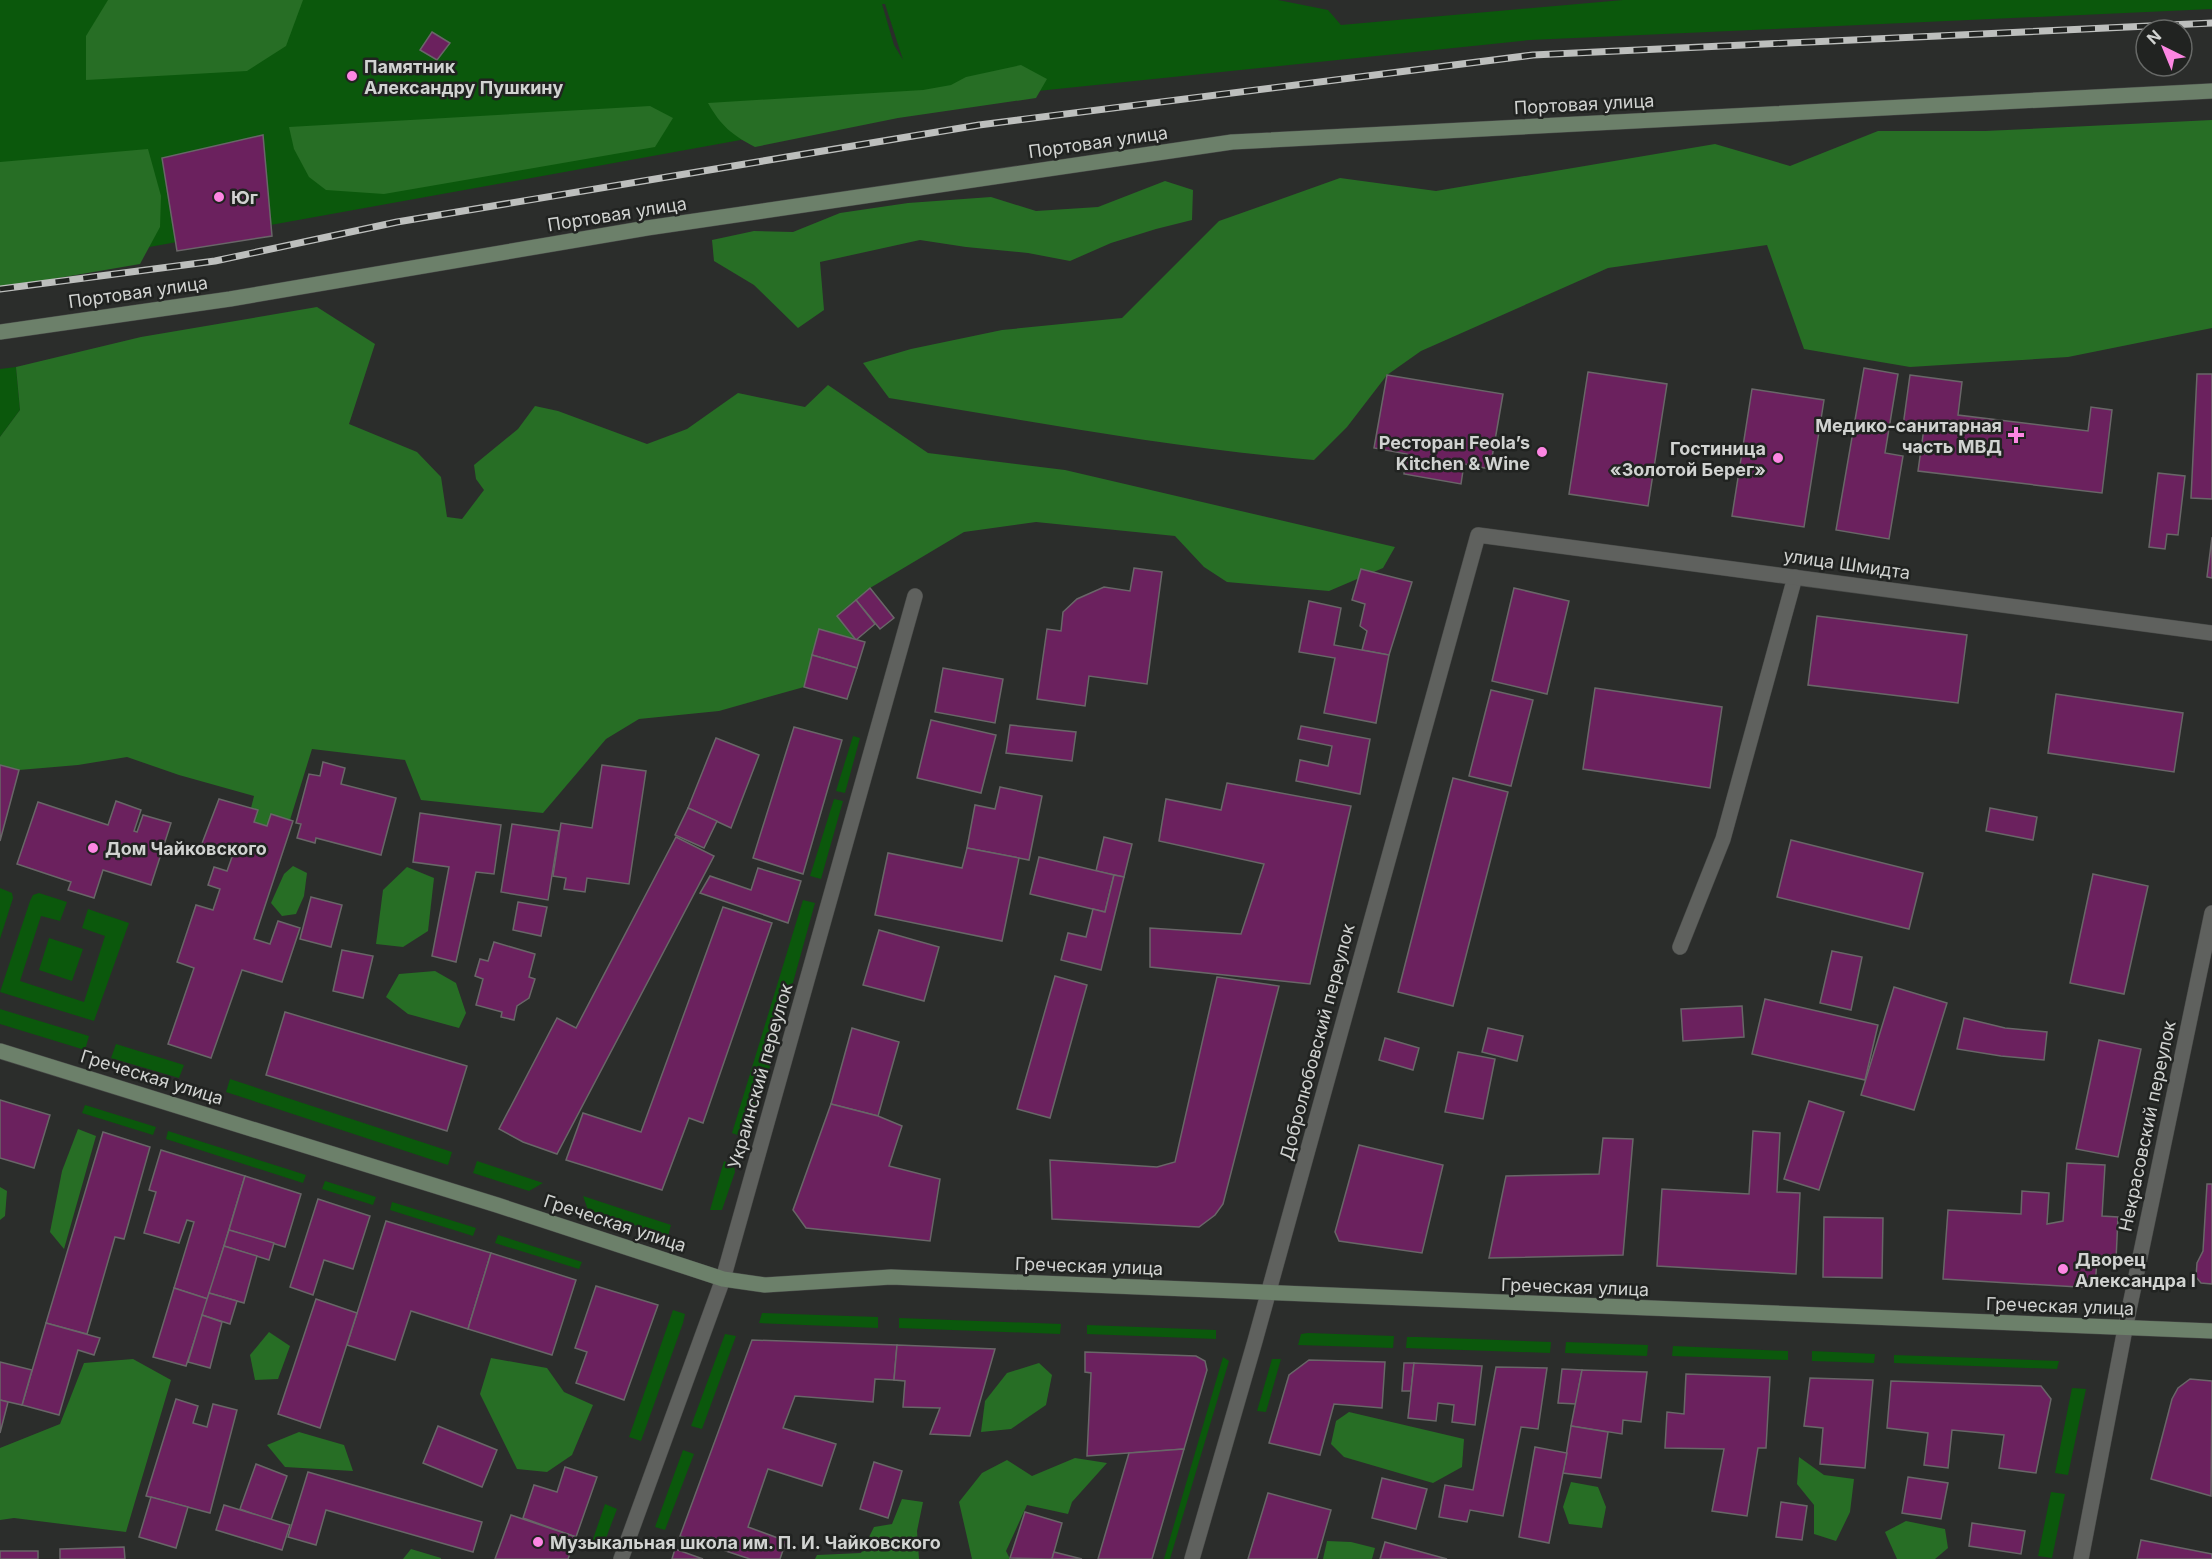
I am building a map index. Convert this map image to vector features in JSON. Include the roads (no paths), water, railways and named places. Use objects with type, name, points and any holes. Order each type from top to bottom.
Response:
[{"type":"main road","name":"Портовая улица","points":[[0,332],[230,299],[647,228],[1232,142],[2212,91]]},
{"type":"main road","name":"Греческая улица","points":[[0,1051],[497,1205],[723,1279],[765,1285],[891,1277],[2212,1331]]},
{"type":"street","name":"улица Шмидта","points":[[1478,535],[2212,633]]},
{"type":"street","name":"Добролюбовский переулок","points":[[1192,1559],[1478,535]]},
{"type":"street","points":[[1680,947],[1723,839],[1795,577]]},
{"type":"street","name":"Украинский переулок","points":[[621,1559],[723,1279],[915,596]]},
{"type":"street","name":"Некрасовский переулок","points":[[2081,1559],[2125,1329],[2212,913]]},
{"type":"railway","points":[[0,289],[215,261],[397,222],[979,125],[1533,55],[2212,23]]},
{"type":"place","name":"Памятник Александру Пушкину","points":[[352,76]]},
{"type":"place","name":"Юг","points":[[219,197]]},
{"type":"place","name":"Медико-санитарная часть МВД","points":[[2016,435]]},
{"type":"place","name":"Ресторан Feola’s Kitchen & Wine","points":[[1542,452]]},
{"type":"place","name":"Гостиница «Золотой Берег»","points":[[1778,458]]},
{"type":"place","name":"Дом Чайковского","points":[[93,848]]},
{"type":"place","name":"Дворец Александра I","points":[[2063,1269]]},
{"type":"place","name":"Музыкальная школа им. П. И. Чайковского","points":[[538,1542]]}]
